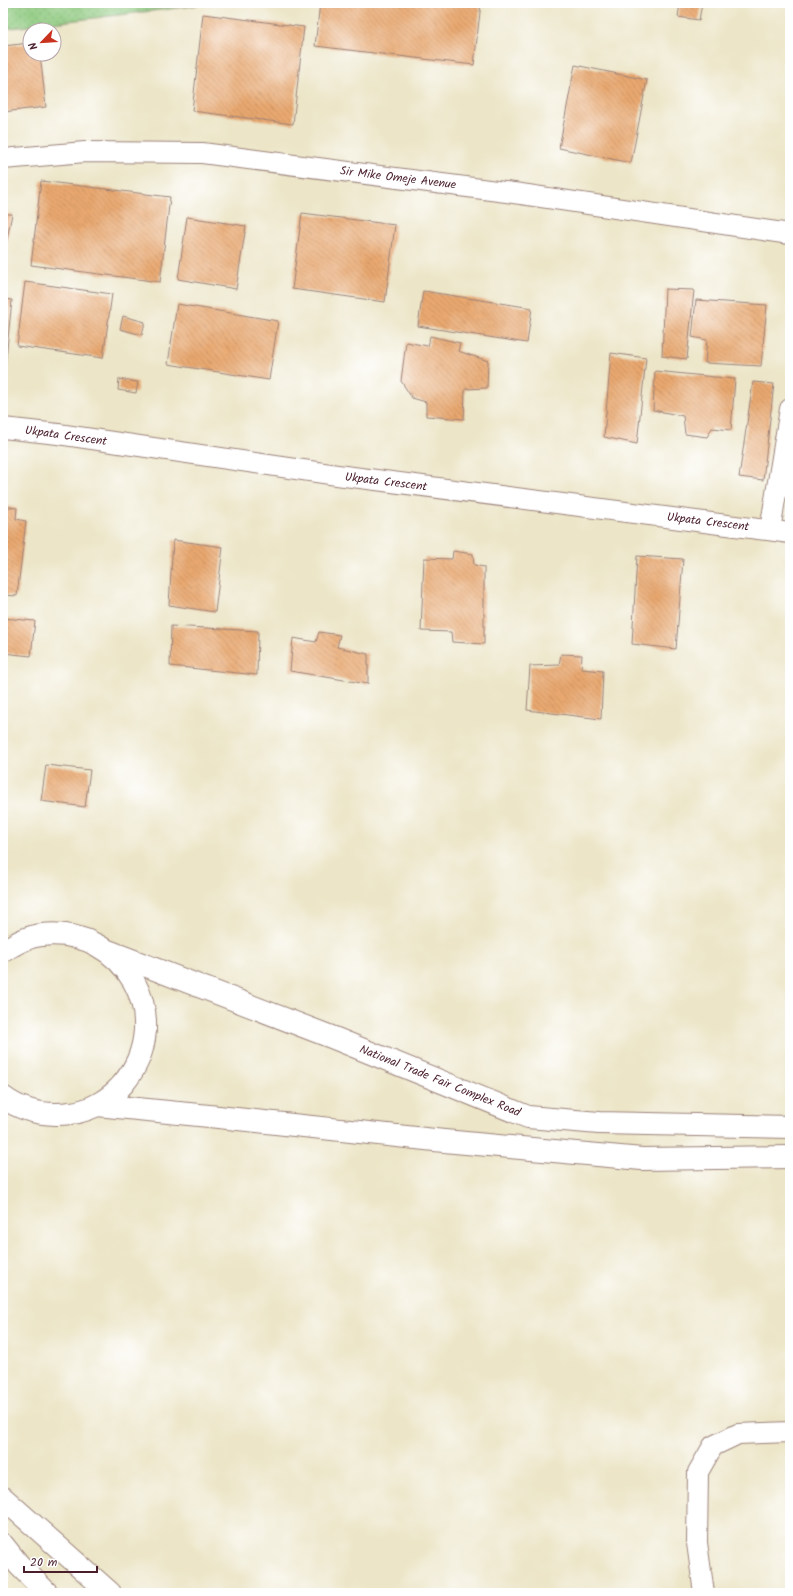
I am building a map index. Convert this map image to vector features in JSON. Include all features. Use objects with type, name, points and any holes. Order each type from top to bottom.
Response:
[{"type":"main road","points":[[3,951],[18,942],[40,935],[64,934],[87,939],[108,951],[125,966],[137,986],[144,1008],[146,1031],[141,1054],[131,1074],[116,1092],[97,1105],[76,1113],[54,1115],[32,1112],[3,1114]]},
{"type":"main road","name":"National Trade Fair Complex Road","points":[[108,951],[334,1038],[528,1117],[599,1123],[790,1127]]},
{"type":"main road","points":[[3,1097],[32,1112]]},
{"type":"main road","points":[[97,1105],[444,1141],[642,1159],[790,1157]]},
{"type":"main road","points":[[3,1498],[110,1593]]},
{"type":"main road","points":[[3,1545],[11,1562],[47,1593]]},
{"type":"street","name":"Sir Mike Omeje Avenue","points":[[3,158],[84,152],[202,153],[521,194],[790,234]]},
{"type":"street","points":[[770,530],[790,409]]},
{"type":"street","name":"Ukpata Crescent","points":[[3,428],[58,434],[337,475],[790,533]]},
{"type":"street","points":[[704,1593],[697,1543],[698,1472],[713,1446],[738,1434],[790,1432]]},
{"type":"green space","points":[[3,3],[203,3],[193,6],[61,22],[22,22],[22,27],[3,29]]},
{"type":"building","points":[[320,3],[481,3],[474,65],[315,46]]},
{"type":"building","points":[[680,3],[702,3],[699,20],[678,17]]},
{"type":"building","points":[[203,14],[304,27],[293,124],[192,111]]},
{"type":"building","points":[[22,44],[22,62],[41,62],[46,107],[3,112],[3,46]]},
{"type":"building","points":[[575,65],[647,80],[631,163],[559,148]]},
{"type":"building","points":[[41,181],[170,197],[160,282],[31,265]]},
{"type":"building","points":[[302,213],[395,225],[385,302],[292,289]]},
{"type":"building","points":[[3,214],[12,214],[4,254],[3,254]]},
{"type":"building","points":[[187,217],[246,226],[236,289],[178,279]]},
{"type":"building","points":[[25,282],[112,294],[103,358],[17,346]]},
{"type":"building","points":[[665,289],[694,290],[687,359],[662,356]]},
{"type":"building","points":[[423,291],[532,308],[527,343],[418,326]]},
{"type":"building","points":[[3,299],[12,300],[5,368],[3,367]]},
{"type":"building","points":[[696,300],[767,305],[761,366],[705,363],[707,340],[692,337]]},
{"type":"building","points":[[177,304],[278,321],[269,380],[168,364]]},
{"type":"building","points":[[123,316],[145,322],[142,335],[120,329]]},
{"type":"building","points":[[430,336],[460,343],[458,351],[488,361],[487,388],[465,389],[464,419],[426,416],[426,402],[412,398],[401,381],[406,342],[428,346]]},
{"type":"building","points":[[611,353],[646,358],[637,444],[604,437]]},
{"type":"building","points":[[655,371],[735,379],[731,430],[712,428],[707,437],[685,434],[683,416],[653,410]]},
{"type":"building","points":[[119,379],[138,382],[136,393],[118,390]]},
{"type":"building","points":[[753,382],[774,384],[763,480],[739,477]]},
{"type":"building","points":[[3,506],[17,508],[16,519],[26,521],[17,596],[3,595]]},
{"type":"building","points":[[173,540],[223,547],[215,612],[169,605]]},
{"type":"building","points":[[453,551],[473,554],[474,565],[484,567],[484,644],[452,642],[451,632],[421,631],[424,558],[452,559]]},
{"type":"building","points":[[637,556],[683,559],[676,649],[632,644]]},
{"type":"building","points":[[3,618],[35,621],[31,656],[3,653]]},
{"type":"building","points":[[171,626],[258,631],[257,675],[170,666]]},
{"type":"building","points":[[319,632],[340,635],[337,647],[368,654],[368,684],[290,671],[293,638],[316,642]]},
{"type":"building","points":[[561,654],[582,655],[581,669],[603,671],[601,719],[527,710],[530,666],[559,665]]},
{"type":"building","points":[[46,765],[90,770],[85,807],[41,801]]}]
